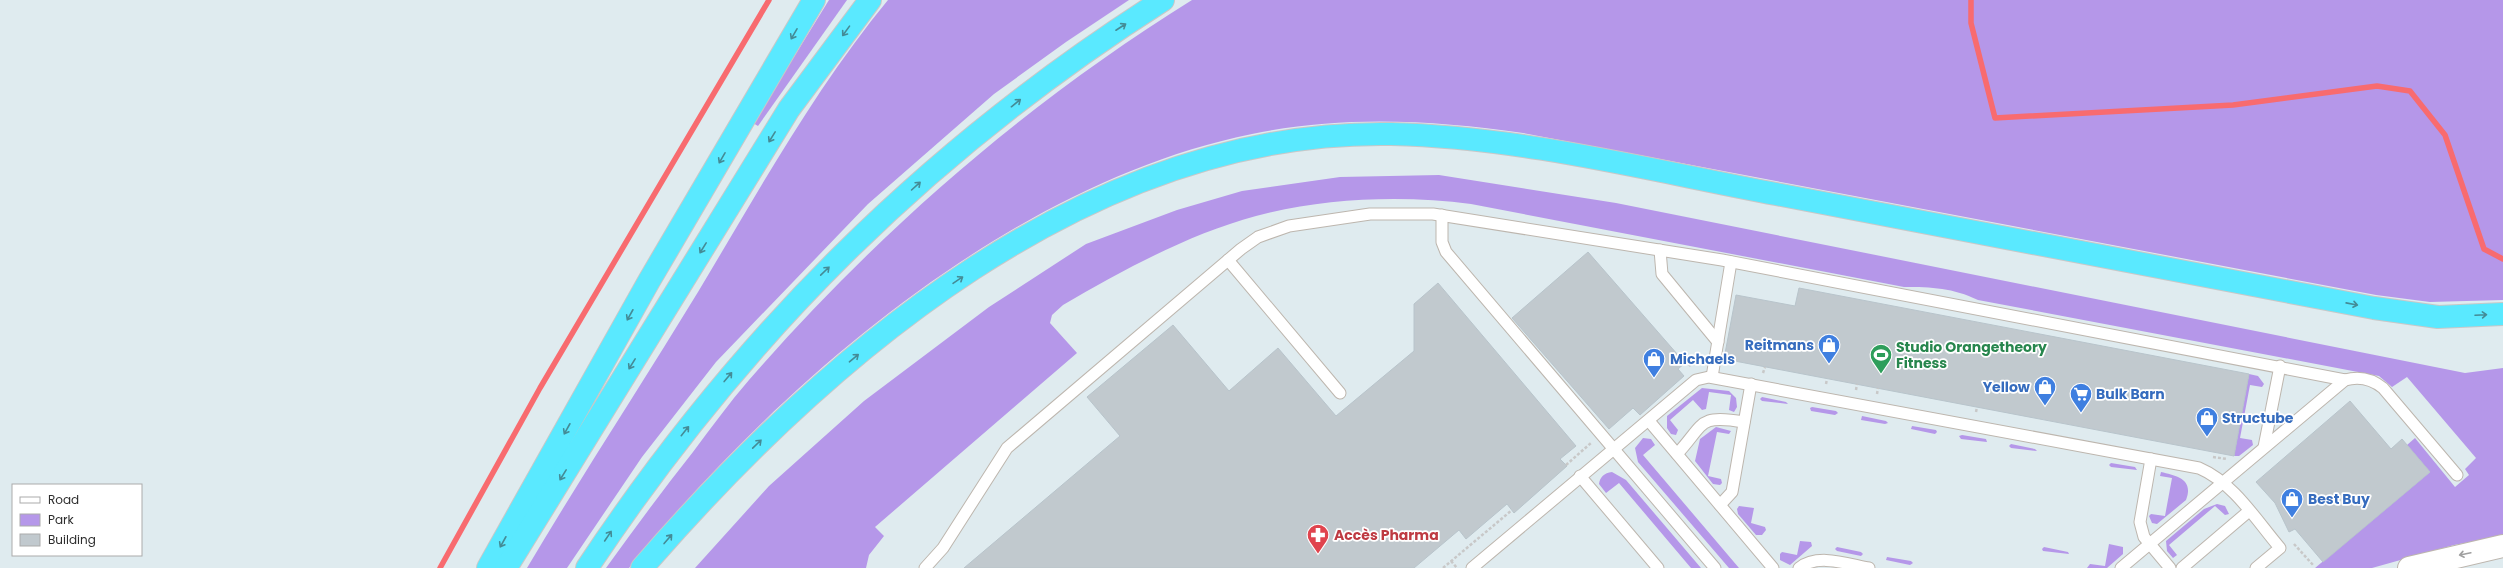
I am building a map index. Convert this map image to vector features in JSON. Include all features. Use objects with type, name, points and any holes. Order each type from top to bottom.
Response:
[{"type":"highway","points":[[488,568],[650,281],[814,0]]},
{"type":"highway","points":[[506,568],[789,109],[870,0]]},
{"type":"highway","points":[[587,568],[636,496],[704,407],[762,338],[828,268],[926,177],[1022,98],[1094,46],[1163,0]]},
{"type":"highway","points":[[642,568],[717,484],[804,400],[905,318],[1008,248],[1072,212],[1141,181],[1228,154],[1316,138],[1388,134],[1466,138],[1598,160],[2374,308],[2438,317],[2503,314]]},
{"type":"main road","points":[[2409,568],[2503,546]]},
{"type":"lane","points":[[925,568],[943,548],[1007,448],[1228,260],[1258,237],[1289,226],[1370,214],[1442,215],[1660,250],[1731,262],[2280,366],[2345,380],[2354,378],[2372,381],[2383,388],[2456,475]]},
{"type":"lane","points":[[1442,215],[1441,228],[1446,252],[1715,568]]},
{"type":"lane","points":[[1660,250],[1662,274],[1718,342]]},
{"type":"lane","points":[[1228,260],[1340,393]]},
{"type":"lane","points":[[1712,377],[1731,262]]},
{"type":"lane","points":[[2264,447],[2280,366]]},
{"type":"lane","points":[[1472,568],[1696,380],[1712,377],[2199,468],[2222,482],[2280,548],[2256,568]]},
{"type":"lane","points":[[2121,568],[2345,380]]},
{"type":"lane","points":[[1720,505],[1732,492],[1751,384]]},
{"type":"lane","points":[[1677,454],[1697,428],[1706,421],[1721,418],[1744,422]]},
{"type":"lane","points":[[1649,421],[1774,568]]},
{"type":"lane","points":[[2151,459],[2140,522],[2144,537],[2170,568]]},
{"type":"lane","points":[[1580,476],[1658,568]]},
{"type":"lane","points":[[2182,568],[2249,511]]},
{"type":"lane","points":[[1799,568],[1806,562],[1819,560],[1869,568]]},
{"type":"path","points":[[1763,373],[1764,367]]},
{"type":"path","points":[[1826,385],[1827,379]]},
{"type":"path","points":[[1856,390],[1857,384]]},
{"type":"path","points":[[1877,394],[1878,388]]},
{"type":"path","points":[[1566,465],[1594,441]]},
{"type":"path","points":[[1443,568],[1512,510]]},
{"type":"path","points":[[1451,561],[1457,568]]},
{"type":"green space","points":[[829,0],[847,0],[758,126],[753,123]]},
{"type":"green space","points":[[888,0],[1129,0],[1066,42],[994,94],[868,204],[716,362],[642,457],[567,568],[527,568],[698,292],[788,142],[861,34]]},
{"type":"green space","points":[[1192,0],[2503,0],[2503,300],[2430,302],[2376,295],[1523,133],[1455,125],[1388,122],[1320,124],[1286,128],[1252,134],[1162,159],[1074,196],[989,244],[907,300],[829,362],[756,429],[689,498],[629,568],[606,568],[742,389],[798,325],[849,273],[902,222],[1012,127],[1070,82],[1130,40]]},
{"type":"green space","points":[[1439,175],[1616,203],[2465,373],[2503,368],[2503,536],[2454,545],[2372,568],[2315,568],[2430,472],[2407,445],[2415,438],[2455,487],[2469,475],[2465,469],[2476,458],[2407,377],[2392,387],[2379,376],[1978,300],[1951,291],[1924,287],[1904,287],[1471,204],[1445,201],[1390,199],[1308,205],[1256,216],[1231,224],[1157,254],[1063,305],[1052,315],[1050,323],[1077,353],[875,527],[884,536],[869,555],[866,568],[695,568],[769,486],[864,401],[989,307],[1086,244],[1177,210],[1242,191],[1340,177]]},
{"type":"green space","points":[[2249,374],[2258,376],[2264,384],[2262,387],[2250,385],[2240,438],[2252,440],[2253,445],[2239,456],[2234,456]]},
{"type":"green space","points":[[1702,388],[1729,391],[1736,398],[1737,407],[1734,412],[1729,410],[1731,395],[1709,392],[1706,409],[1702,410],[1693,400],[1670,420],[1678,430],[1676,435],[1671,434],[1667,428],[1667,416]]},
{"type":"green space","points":[[1762,397],[1786,402],[1788,404],[1762,401],[1760,399]]},
{"type":"green space","points":[[1812,407],[1836,411],[1838,413],[1835,415],[1811,411],[1810,408]]},
{"type":"green space","points":[[1862,416],[1886,421],[1888,423],[1885,424],[1861,420]]},
{"type":"green space","points":[[1912,426],[1936,430],[1937,432],[1935,434],[1911,429]]},
{"type":"green space","points":[[1716,427],[1731,431],[1729,434],[1717,432],[1708,476],[1721,479],[1722,483],[1720,485],[1713,484],[1695,461],[1700,439]]},
{"type":"green space","points":[[1962,435],[1986,439],[1987,442],[1961,439],[1959,436]]},
{"type":"green space","points":[[1643,438],[1651,439],[1655,445],[1643,455],[1739,568],[1729,568],[1638,462],[1635,448]]},
{"type":"green space","points":[[2011,444],[2035,449],[2037,451],[2011,448],[2009,446]]},
{"type":"green space","points":[[2111,463],[2135,467],[2137,470],[2111,467],[2109,465]]},
{"type":"green space","points":[[1612,472],[1626,480],[1701,568],[1691,568],[1619,483],[1606,493],[1599,484],[1601,477]]},
{"type":"green space","points":[[2161,472],[2178,477],[2186,483],[2188,493],[2186,500],[2157,524],[2152,523],[2149,516],[2151,514],[2165,516],[2172,478],[2160,476]]},
{"type":"green space","points":[[2217,504],[2225,506],[2229,514],[2225,515],[2215,506],[2169,545],[2177,555],[2173,558],[2167,551],[2166,541],[2204,509]]},
{"type":"green space","points":[[1739,506],[1754,508],[1751,523],[1765,527],[1766,530],[1762,535],[1756,535],[1738,514],[1737,509]]},
{"type":"green space","points":[[1800,541],[1811,542],[1812,546],[1790,565],[1780,560],[1780,554],[1782,552],[1797,555]]},
{"type":"green space","points":[[2109,544],[2123,547],[2123,554],[2107,568],[2087,568],[2090,564],[2105,566]]},
{"type":"green space","points":[[1837,547],[1861,552],[1863,554],[1861,556],[1837,551],[1835,549]]},
{"type":"green space","points":[[2044,547],[2068,552],[2069,554],[2043,551],[2042,549]]},
{"type":"green space","points":[[1887,557],[1911,561],[1913,563],[1910,565],[1886,560]]},
{"type":"building","points":[[1588,252],[1685,363],[1678,369],[1684,376],[1640,415],[1633,408],[1609,429],[1512,318]]},
{"type":"building","points":[[1438,283],[1576,446],[1560,459],[1567,466],[1514,513],[1507,504],[1466,539],[1459,530],[1414,568],[964,568],[1120,436],[1087,397],[1173,325],[1229,391],[1278,348],[1336,416],[1414,351],[1414,304]]},
{"type":"building","points":[[1799,288],[2249,374],[2234,456],[1724,359],[1736,295],[1795,306]]},
{"type":"building","points":[[2350,401],[2391,449],[2402,439],[2430,472],[2323,562],[2295,529],[2289,532],[2275,503],[2256,482]]},
{"type":"waterway","points":[[440,568],[540,388],[769,0]]},
{"type":"waterway","points":[[1971,0],[1971,23],[1995,118],[2233,105],[2377,86],[2410,91],[2445,135],[2484,249],[2503,259]]},
{"type":"place","name":"Reitmans","points":[[1829,364]]},
{"type":"place","name":"Studio Orangetheory Fitness","points":[[1881,374]]},
{"type":"place","name":"Michaels","points":[[1654,378]]},
{"type":"place","name":"Yellow","points":[[2045,406]]},
{"type":"place","name":"Bulk Barn","points":[[2081,414]]},
{"type":"place","name":"Structube","points":[[2207,438]]},
{"type":"place","name":"Best Buy","points":[[2292,518]]},
{"type":"place","name":"Accès Pharma","points":[[1318,554]]}]
